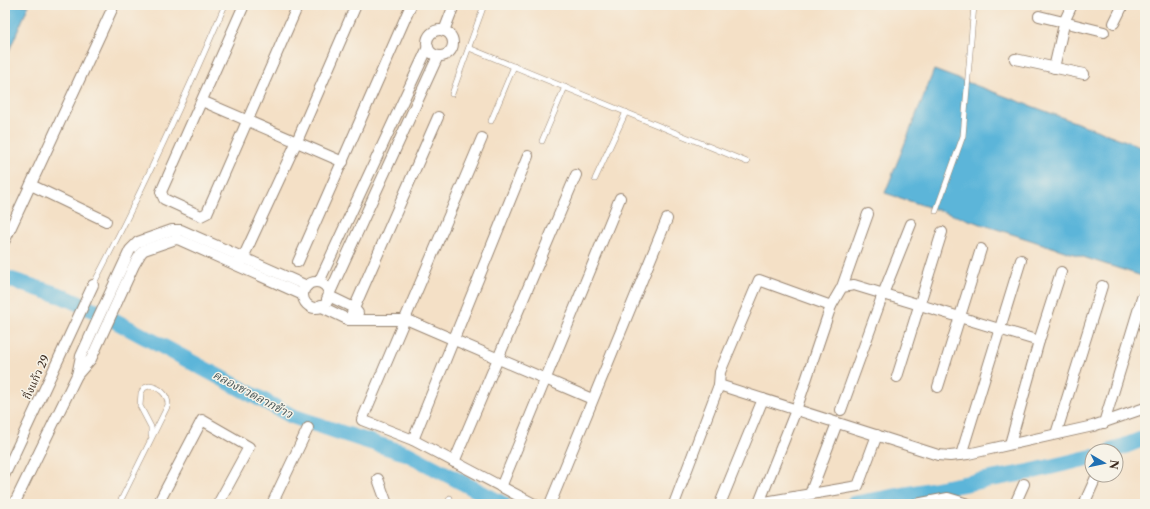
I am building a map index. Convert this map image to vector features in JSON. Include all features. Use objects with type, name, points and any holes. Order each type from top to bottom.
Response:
[{"type":"street","points":[[5,240],[114,5]]},
{"type":"street","points":[[244,5],[161,192],[164,199],[199,215],[205,215],[207,213],[298,5]]},
{"type":"street","points":[[242,261],[297,141],[356,5]]},
{"type":"street","points":[[298,262],[411,5]]},
{"type":"street","points":[[444,31],[454,5]]},
{"type":"street","points":[[1054,68],[1064,22],[1072,5]]},
{"type":"street","points":[[1114,23],[1124,5]]},
{"type":"street","points":[[1039,16],[1104,32]]},
{"type":"street","points":[[319,282],[428,47],[428,40],[431,35],[437,31],[444,31],[452,38],[453,45],[448,54],[438,56],[432,53],[428,47]]},
{"type":"street","points":[[325,300],[438,56]]},
{"type":"street","points":[[1015,60],[1084,74]]},
{"type":"street","points":[[202,101],[343,162]]},
{"type":"street","points":[[349,320],[438,117]]},
{"type":"street","points":[[482,138],[362,420],[413,440],[534,504]]},
{"type":"street","points":[[413,440],[528,156]]},
{"type":"street","points":[[369,175],[381,181]]},
{"type":"street","points":[[454,462],[576,176]]},
{"type":"street","points":[[31,185],[106,221]]},
{"type":"street","points":[[502,487],[620,198]]},
{"type":"street","points":[[868,214],[842,287],[832,306],[796,410],[759,503],[858,486],[877,436]]},
{"type":"street","points":[[550,504],[667,219]]},
{"type":"street","points":[[841,410],[883,294],[911,224]]},
{"type":"street","points":[[77,375],[92,359],[113,311],[130,263],[130,250],[138,242],[176,229],[187,232],[242,261],[305,290]]},
{"type":"street","points":[[897,377],[918,305],[942,232]]},
{"type":"street","points":[[938,387],[980,249]]},
{"type":"street","points":[[961,455],[1021,260]]},
{"type":"street","points":[[14,504],[77,375],[81,356],[106,302],[130,263]]},
{"type":"street","points":[[1010,444],[1039,341],[1061,272]]},
{"type":"street","points":[[674,504],[719,385],[720,372],[759,280],[832,306]]},
{"type":"street","points":[[325,300],[327,289],[319,282],[312,282],[305,290],[305,302],[310,306],[325,300],[354,308],[364,320]]},
{"type":"street","points":[[842,287],[854,285],[1039,341]]},
{"type":"street","points":[[1056,434],[1102,286]]},
{"type":"street","name":"กิ่งแก้ว 29","points":[[5,474],[79,312],[92,288]]},
{"type":"street","points":[[1104,423],[1142,298]]},
{"type":"street","points":[[325,300],[349,320],[408,320],[592,399]]},
{"type":"street","points":[[719,385],[938,455],[950,456],[961,455],[1104,423],[1145,408]]},
{"type":"street","points":[[720,504],[763,399]]},
{"type":"street","points":[[158,504],[202,420],[249,447],[218,504]]},
{"type":"street","points":[[810,494],[837,423]]},
{"type":"street","points":[[272,504],[308,428]]},
{"type":"street","points":[[378,479],[387,504]]},
{"type":"street","points":[[1084,504],[1093,483]]},
{"type":"street","points":[[1015,504],[1024,484]]},
{"type":"street","points":[[916,504],[947,501],[968,504]]},
{"type":"lane","points":[[92,288],[126,223],[179,110],[225,5]]},
{"type":"lane","points":[[452,94],[484,5]]},
{"type":"lane","points":[[936,211],[963,136],[974,5]]},
{"type":"lane","points":[[469,48],[748,162]]},
{"type":"lane","points":[[491,121],[514,66]]},
{"type":"lane","points":[[542,141],[565,87]]},
{"type":"lane","points":[[595,179],[626,112]]},
{"type":"lane","points":[[119,504],[151,436],[166,409],[168,399],[164,393],[159,389],[149,386],[144,388],[141,393],[140,406],[151,427],[151,436]]},
{"type":"lane","points":[[447,504],[450,498]]},
{"type":"water","points":[[5,5],[29,5],[5,60]]},
{"type":"water","points":[[934,70],[1145,148],[1145,277],[885,193]]},
{"type":"waterway","name":"คลองชวดลากข้าว","points":[[5,278],[62,296],[106,316],[292,416],[408,454],[503,504]]},
{"type":"waterway","points":[[1124,446],[1145,438]]},
{"type":"waterway","points":[[853,504],[1029,472],[1084,459]]}]
